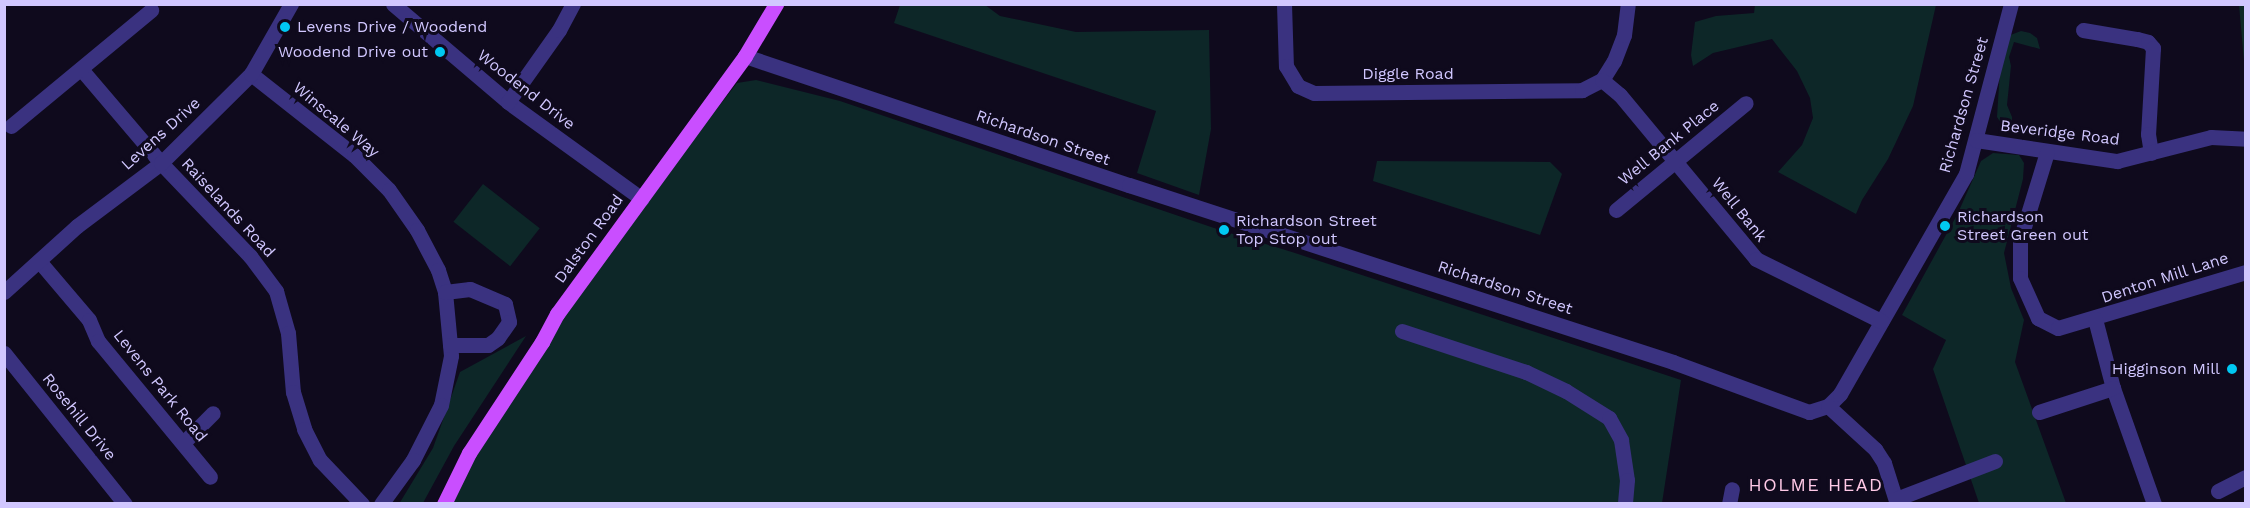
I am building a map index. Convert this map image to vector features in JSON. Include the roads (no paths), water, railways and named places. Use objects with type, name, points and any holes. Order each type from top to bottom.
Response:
[{"type":"main road","name":"Dalston Road","points":[[444,504],[469,453],[542,342],[557,314],[745,56],[776,4]]},
{"type":"street","name":"Levens Drive","points":[[4,292],[77,226],[161,163],[250,74],[291,4]]},
{"type":"street","name":"Woodend Drive","points":[[393,4],[508,102],[642,199]]},
{"type":"street","points":[[508,102],[559,30],[573,4]]},
{"type":"street","name":"Diggle Road","points":[[1284,4],[1286,66],[1298,86],[1314,93],[1582,90],[1602,80]]},
{"type":"street","points":[[1602,80],[1620,48],[1628,4]]},
{"type":"street","name":"Richardson Street","points":[[745,56],[1129,185],[1673,362],[1803,412],[1828,406],[1846,384],[1966,174],[2011,4]]},
{"type":"street","points":[[11,126],[151,10]]},
{"type":"street","points":[[2083,30],[2148,42],[2152,48],[2148,134],[2151,153]]},
{"type":"street","name":"Raiselands Road","points":[[81,69],[161,163],[250,256],[276,291],[288,333],[293,392],[304,429],[320,460],[362,504]]},
{"type":"street","name":"Winscale Way","points":[[250,74],[354,155],[389,190],[417,230],[438,270],[445,292],[451,356],[441,405],[413,460],[381,504]]},
{"type":"street","name":"Well Bank","points":[[1602,80],[1620,95],[1756,259],[1881,321]]},
{"type":"street","name":"Well Bank Place","points":[[1616,210],[1746,103]]},
{"type":"street","name":"Beveridge Road","points":[[1976,140],[2116,161],[2211,137],[2246,139]]},
{"type":"street","name":"Denton Mill Lane","points":[[2047,152],[2020,240],[2020,278],[2038,318],[2058,328],[2095,319],[2246,272]]},
{"type":"street","name":"Levens Park Road","points":[[39,261],[89,320],[98,341],[210,477]]},
{"type":"street","points":[[445,292],[470,289],[505,304],[509,322],[498,338],[488,345],[450,345]]},
{"type":"street","points":[[2095,319],[2113,388],[2154,504]]},
{"type":"street","points":[[1402,331],[1526,372],[1566,391],[1609,418],[1621,440],[1628,480],[1625,504]]},
{"type":"street","name":"Rosehill Drive","points":[[4,353],[125,504]]},
{"type":"street","points":[[2039,412],[2113,388]]},
{"type":"street","points":[[1828,406],[1875,449],[1884,463],[1897,501],[1995,461]]},
{"type":"street","points":[[183,443],[213,413]]},
{"type":"street","points":[[2218,491],[2246,477]]},
{"type":"place","name":"Levens Drive / Woodend","points":[[285,27]]},
{"type":"place","name":"Woodend Drive out","points":[[440,52]]},
{"type":"place","name":"Richardson Street Green out","points":[[1945,226]]},
{"type":"place","name":"Richardson Street Top Stop out","points":[[1224,230]]},
{"type":"place","name":"Higginson Mill","points":[[2232,369]]},
{"type":"district","name":"HOLME HEAD","points":[[1816,485]]}]
